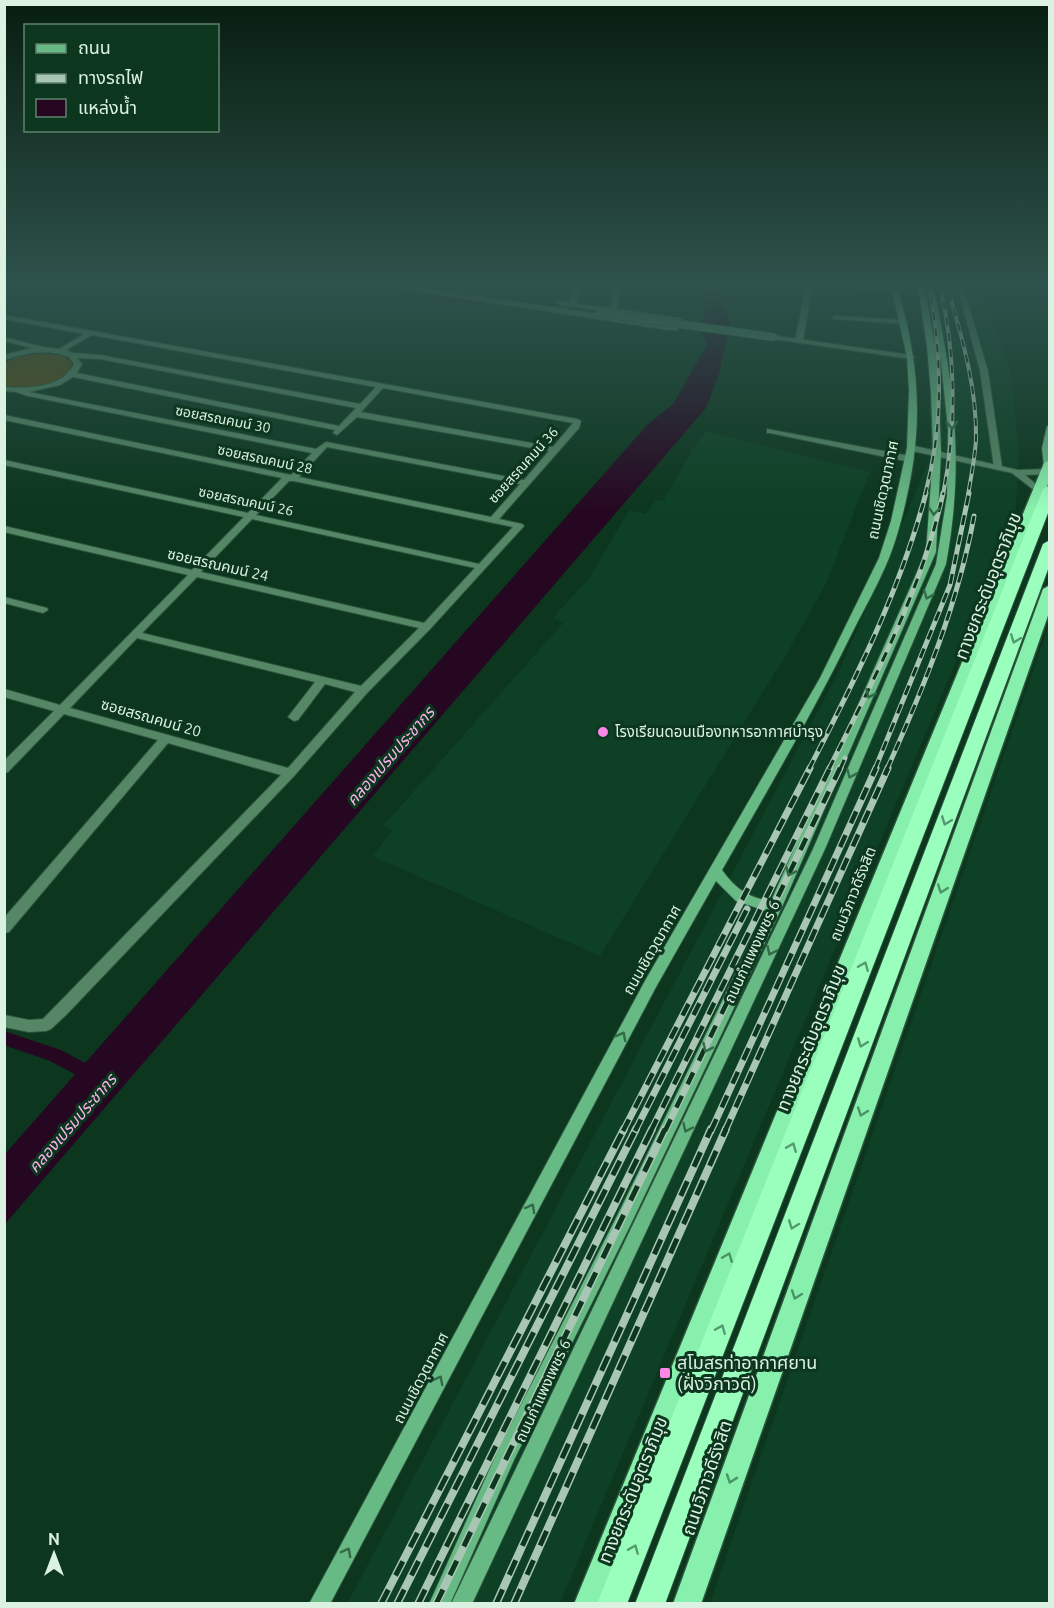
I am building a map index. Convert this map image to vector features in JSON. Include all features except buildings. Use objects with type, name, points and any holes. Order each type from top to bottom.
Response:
[{"type":"highway","name":"ถนนวิภาวดีรังสิต","points":[[588,1604],[1046,476]]},
{"type":"highway","name":"ทางยกระดับอุตราภิมุข","points":[[612,1604],[1012,588],[1046,476]]},
{"type":"highway","points":[[650,1604],[1050,544]]},
{"type":"highway","name":"ถนนวิภาวดีรังสิต","points":[[687,1604],[1050,589]]},
{"type":"main road","name":"ถนนเชิดวุฒากาศ","points":[[319,1604],[641,1002],[825,678],[884,558],[896,521],[910,454],[913,391],[910,361]]},
{"type":"main road","name":"ถนนกำแพงเพชร 6","points":[[439,1604],[507,1453],[624,1220],[775,907],[931,552],[937,453],[932,361]]},
{"type":"main road","name":"ถนนกำแพงเพชร 6","points":[[461,1604],[819,849],[941,564],[950,527],[953,456],[950,395],[945,361]]},
{"type":"main road","name":"ถนนวิภาวดีรังสิต","points":[[1046,476],[1046,448],[1050,428]]},
{"type":"main road","points":[[716,871],[727,888],[738,898],[758,905],[775,907]]},
{"type":"street","points":[[5,389],[18,390],[49,386],[72,374],[78,364],[76,361]]},
{"type":"street","points":[[120,361],[555,450]]},
{"type":"street","name":"ซอยสรณคมน์ 36","points":[[247,361],[577,421],[576,426],[493,520]]},
{"type":"street","points":[[981,361],[1000,467]]},
{"type":"street","points":[[72,374],[341,429]]},
{"type":"street","points":[[4,769],[382,385]]},
{"type":"street","name":"ซอยสรณคมน์ 30","points":[[18,390],[318,452]]},
{"type":"street","name":"ซอยสรณคมน์ 28","points":[[4,417],[519,526],[482,567]]},
{"type":"street","points":[[770,430],[890,455],[937,453],[1017,472],[1046,476]]},
{"type":"street","points":[[326,444],[526,483]]},
{"type":"street","name":"ซอยสรณคมน์ 26","points":[[4,462],[482,567]]},
{"type":"street","points":[[1017,472],[1046,476]]},
{"type":"street","name":"ซอยสรณคมน์ 24","points":[[4,529],[194,575],[426,627]]},
{"type":"street","points":[[4,1021],[29,1026],[46,1025],[290,772],[363,690],[482,567]]},
{"type":"street","points":[[4,600],[43,610]]},
{"type":"street","points":[[137,635],[363,690]]},
{"type":"street","points":[[294,717],[322,680]]},
{"type":"street","name":"ซอยสรณคมน์ 20","points":[[4,693],[290,772]]},
{"type":"street","points":[[4,928],[166,738]]},
{"type":"shaded area","points":[[8,361],[70,361],[73,364],[63,378],[54,383],[23,388],[5,385],[4,363]]},
{"type":"shaded area","points":[[928,361],[1007,361],[1011,373],[1019,455],[1015,521],[560,1603],[347,1604],[841,667],[930,458]]},
{"type":"shaded area","name":"โรงเรียนดอนเมืองทหารอากาศบำรุง","points":[[706,431],[870,472],[826,584],[786,655],[600,956],[372,856],[392,831],[383,826],[563,623],[553,618],[589,578],[629,510],[645,514],[656,500],[663,501],[693,448]]},
{"type":"shaded area","points":[[1049,625],[1049,1603],[710,1603]]},
{"type":"water","name":"คลองเปรมประชากร","points":[[698,361],[722,361],[706,408],[5,1224],[5,1154],[647,425],[673,404]]},
{"type":"waterway","name":"คลองเปรมประชากร","points":[[4,1038],[55,1055],[96,1077]]},
{"type":"railway","points":[[925,495],[938,416],[938,361]]},
{"type":"railway","points":[[943,495],[951,442],[952,361]]},
{"type":"railway","points":[[967,361],[976,421],[974,460],[968,495]]},
{"type":"railway","points":[[809,769],[890,600],[926,493]]},
{"type":"railway","points":[[829,769],[895,634],[923,565],[943,493]]},
{"type":"railway","points":[[875,769],[950,585],[969,493]]},
{"type":"railway","points":[[887,769],[938,645],[959,581],[974,516]]},
{"type":"railway","points":[[840,769],[845,758]]},
{"type":"railway","points":[[623,1131],[810,768]]},
{"type":"railway","points":[[651,1131],[830,768]]},
{"type":"railway","points":[[665,1131],[840,768]]},
{"type":"railway","points":[[711,1131],[876,768]]},
{"type":"railway","points":[[725,1131],[888,768]]},
{"type":"railway","points":[[635,1131],[747,909]]},
{"type":"railway","points":[[381,1604],[624,1129]]},
{"type":"railway","points":[[397,1604],[636,1129]]},
{"type":"railway","points":[[418,1604],[652,1129]]},
{"type":"railway","points":[[436,1604],[665,1129]]},
{"type":"railway","points":[[496,1604],[711,1129]]},
{"type":"railway","points":[[514,1604],[726,1129]]},
{"type":"place","name":"โรงเรียนดอนเมืองทหารอากาศบำรุง","points":[[603,732]]},
{"type":"place","name":"สโมสรท่าอากาศยาน (ฝั่งวิภาวดี)","points":[[665,1373]]}]
